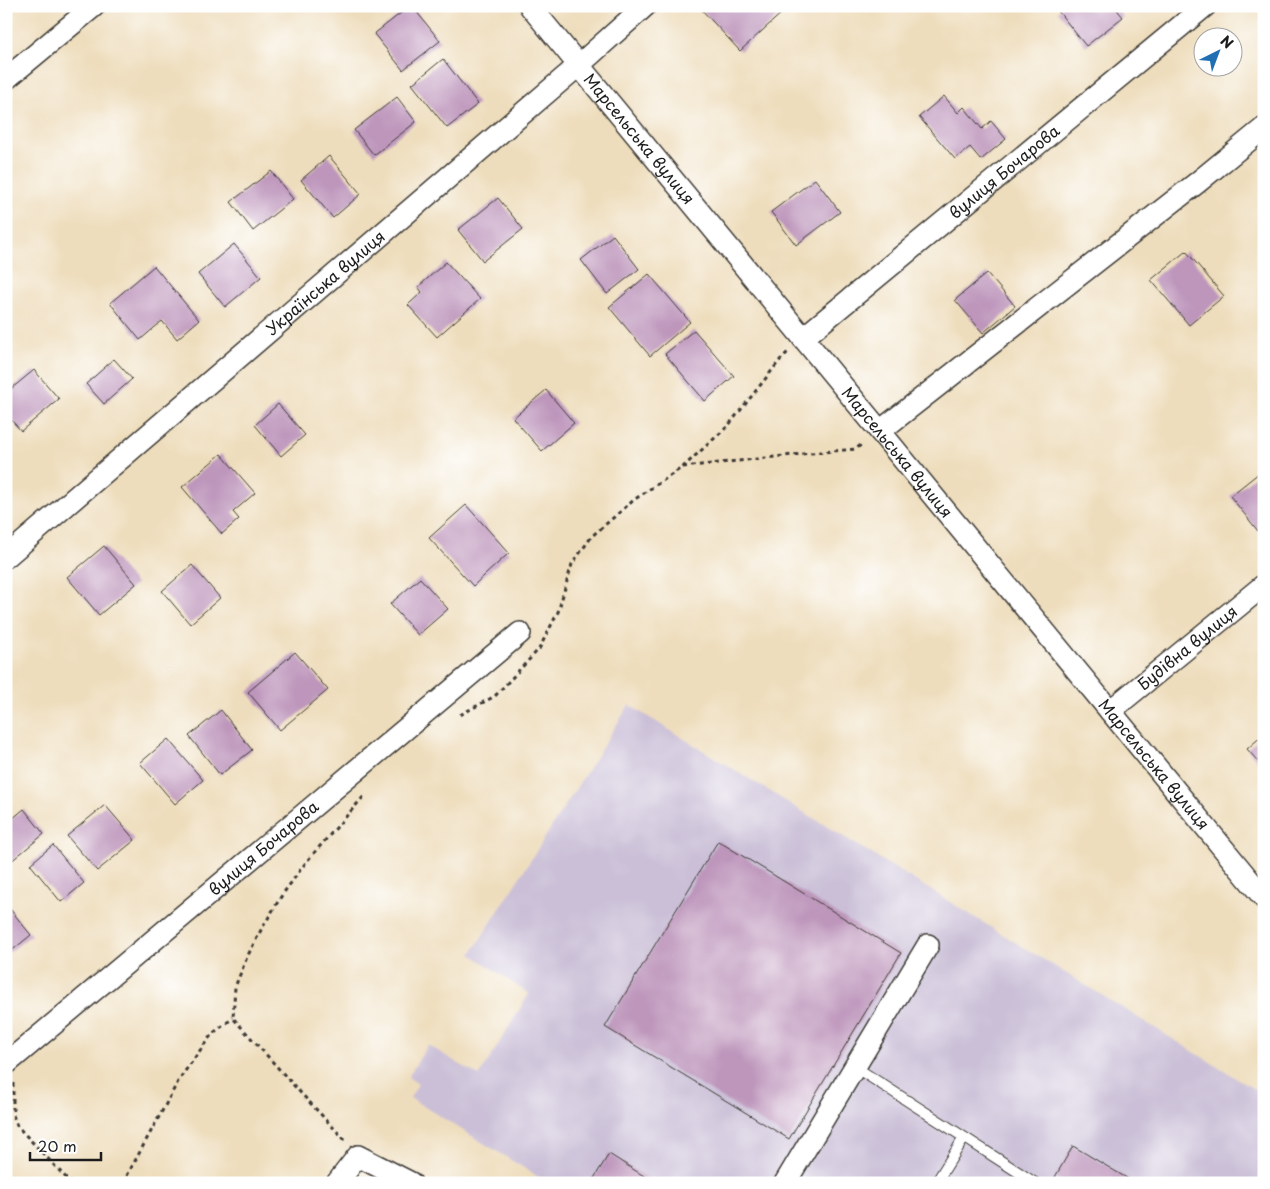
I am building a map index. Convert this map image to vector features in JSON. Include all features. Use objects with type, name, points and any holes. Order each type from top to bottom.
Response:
[{"type":"street","points":[[6,79],[94,6]]},
{"type":"street","name":"Марсельська вулиця","points":[[530,6],[1264,898]]},
{"type":"street","name":"Українська вулиця","points":[[6,557],[579,65],[645,6]]},
{"type":"street","name":"вулиця Бочарова","points":[[803,338],[1206,6]]},
{"type":"street","points":[[880,431],[1198,182],[1264,128]]},
{"type":"street","name":"Будівна вулиця","points":[[1110,711],[1264,585]]},
{"type":"street","name":"вулиця Бочарова","points":[[6,1064],[520,633]]},
{"type":"street","points":[[785,1183],[928,945]]},
{"type":"street","points":[[337,1183],[358,1156],[411,1183]]},
{"type":"lane","points":[[855,1067],[1035,1183]]},
{"type":"lane","points":[[936,1183],[964,1138]]},
{"type":"path","points":[[454,718],[495,696],[539,649],[558,612],[572,564],[592,536],[635,499],[683,467],[728,426],[781,359],[803,338]]},
{"type":"path","points":[[683,467],[812,452],[856,449],[880,431]]},
{"type":"path","points":[[358,1156],[233,1018],[235,987],[247,957],[265,923],[282,895],[307,861],[369,790]]},
{"type":"path","points":[[123,1183],[180,1078],[212,1034],[233,1018]]},
{"type":"path","points":[[6,1064],[13,1085],[13,1115],[17,1126],[71,1183]]},
{"type":"shaded area","points":[[629,705],[1264,1095],[1264,1183],[552,1183],[545,1181],[410,1098],[418,1084],[408,1077],[428,1045],[479,1076],[529,994],[471,954]]},
{"type":"building","points":[[412,6],[440,41],[403,70],[374,34]]},
{"type":"building","points":[[704,6],[781,6],[785,10],[740,51],[701,9]]},
{"type":"building","points":[[1063,6],[1114,6],[1123,17],[1086,46],[1058,11]]},
{"type":"building","points":[[443,59],[478,104],[447,128],[412,84]]},
{"type":"building","points":[[944,96],[958,113],[964,107],[982,129],[991,121],[1006,139],[981,160],[970,147],[955,159],[919,117]]},
{"type":"building","points":[[397,97],[416,122],[374,155],[354,130]]},
{"type":"building","points":[[329,156],[361,194],[333,218],[301,180]]},
{"type":"building","points":[[271,171],[293,199],[253,231],[231,202]]},
{"type":"building","points":[[815,179],[840,212],[796,245],[771,212]]},
{"type":"building","points":[[498,198],[523,229],[483,261],[458,230]]},
{"type":"building","points":[[613,235],[639,269],[607,294],[581,260]]},
{"type":"building","points":[[234,244],[261,277],[225,307],[198,274]]},
{"type":"building","points":[[1186,251],[1224,296],[1189,325],[1151,280]]},
{"type":"building","points":[[446,262],[480,299],[437,337],[408,305],[422,292],[418,287]]},
{"type":"building","points":[[154,266],[199,320],[177,339],[162,321],[140,340],[110,303]]},
{"type":"building","points":[[987,273],[1015,306],[983,333],[955,300]]},
{"type":"building","points":[[649,274],[690,322],[650,356],[609,307]]},
{"type":"building","points":[[694,330],[734,376],[705,401],[665,354]]},
{"type":"building","points":[[114,359],[132,379],[104,404],[86,384]]},
{"type":"building","points":[[34,370],[59,399],[21,431],[6,414],[6,393]]},
{"type":"building","points":[[546,390],[574,423],[542,451],[513,418]]},
{"type":"building","points":[[278,404],[305,435],[281,456],[255,425]]},
{"type":"building","points":[[221,454],[255,493],[233,512],[239,519],[222,534],[182,487]]},
{"type":"building","points":[[1264,469],[1264,526],[1258,531],[1230,496]]},
{"type":"building","points":[[466,505],[509,553],[473,586],[429,538]]},
{"type":"building","points":[[104,546],[136,584],[99,615],[67,577]]},
{"type":"building","points":[[192,565],[220,598],[190,624],[162,591]]},
{"type":"building","points":[[420,578],[448,609],[418,635],[390,604]]},
{"type":"building","points":[[295,652],[328,690],[280,730],[248,692]]},
{"type":"building","points":[[221,710],[252,750],[220,775],[189,736]]},
{"type":"building","points":[[1264,734],[1264,768],[1247,749]]},
{"type":"building","points":[[168,739],[203,780],[175,804],[140,763]]},
{"type":"building","points":[[105,805],[135,840],[97,871],[67,836]]},
{"type":"building","points":[[24,809],[44,834],[9,863],[6,859],[6,824]]},
{"type":"building","points":[[718,841],[901,953],[789,1139],[605,1027]]},
{"type":"building","points":[[53,845],[84,883],[61,902],[30,864]]},
{"type":"building","points":[[6,904],[31,935],[10,952],[6,951]]},
{"type":"building","points":[[1073,1146],[1135,1183],[1065,1183],[1055,1177]]},
{"type":"building","points":[[609,1154],[655,1183],[591,1183]]}]
